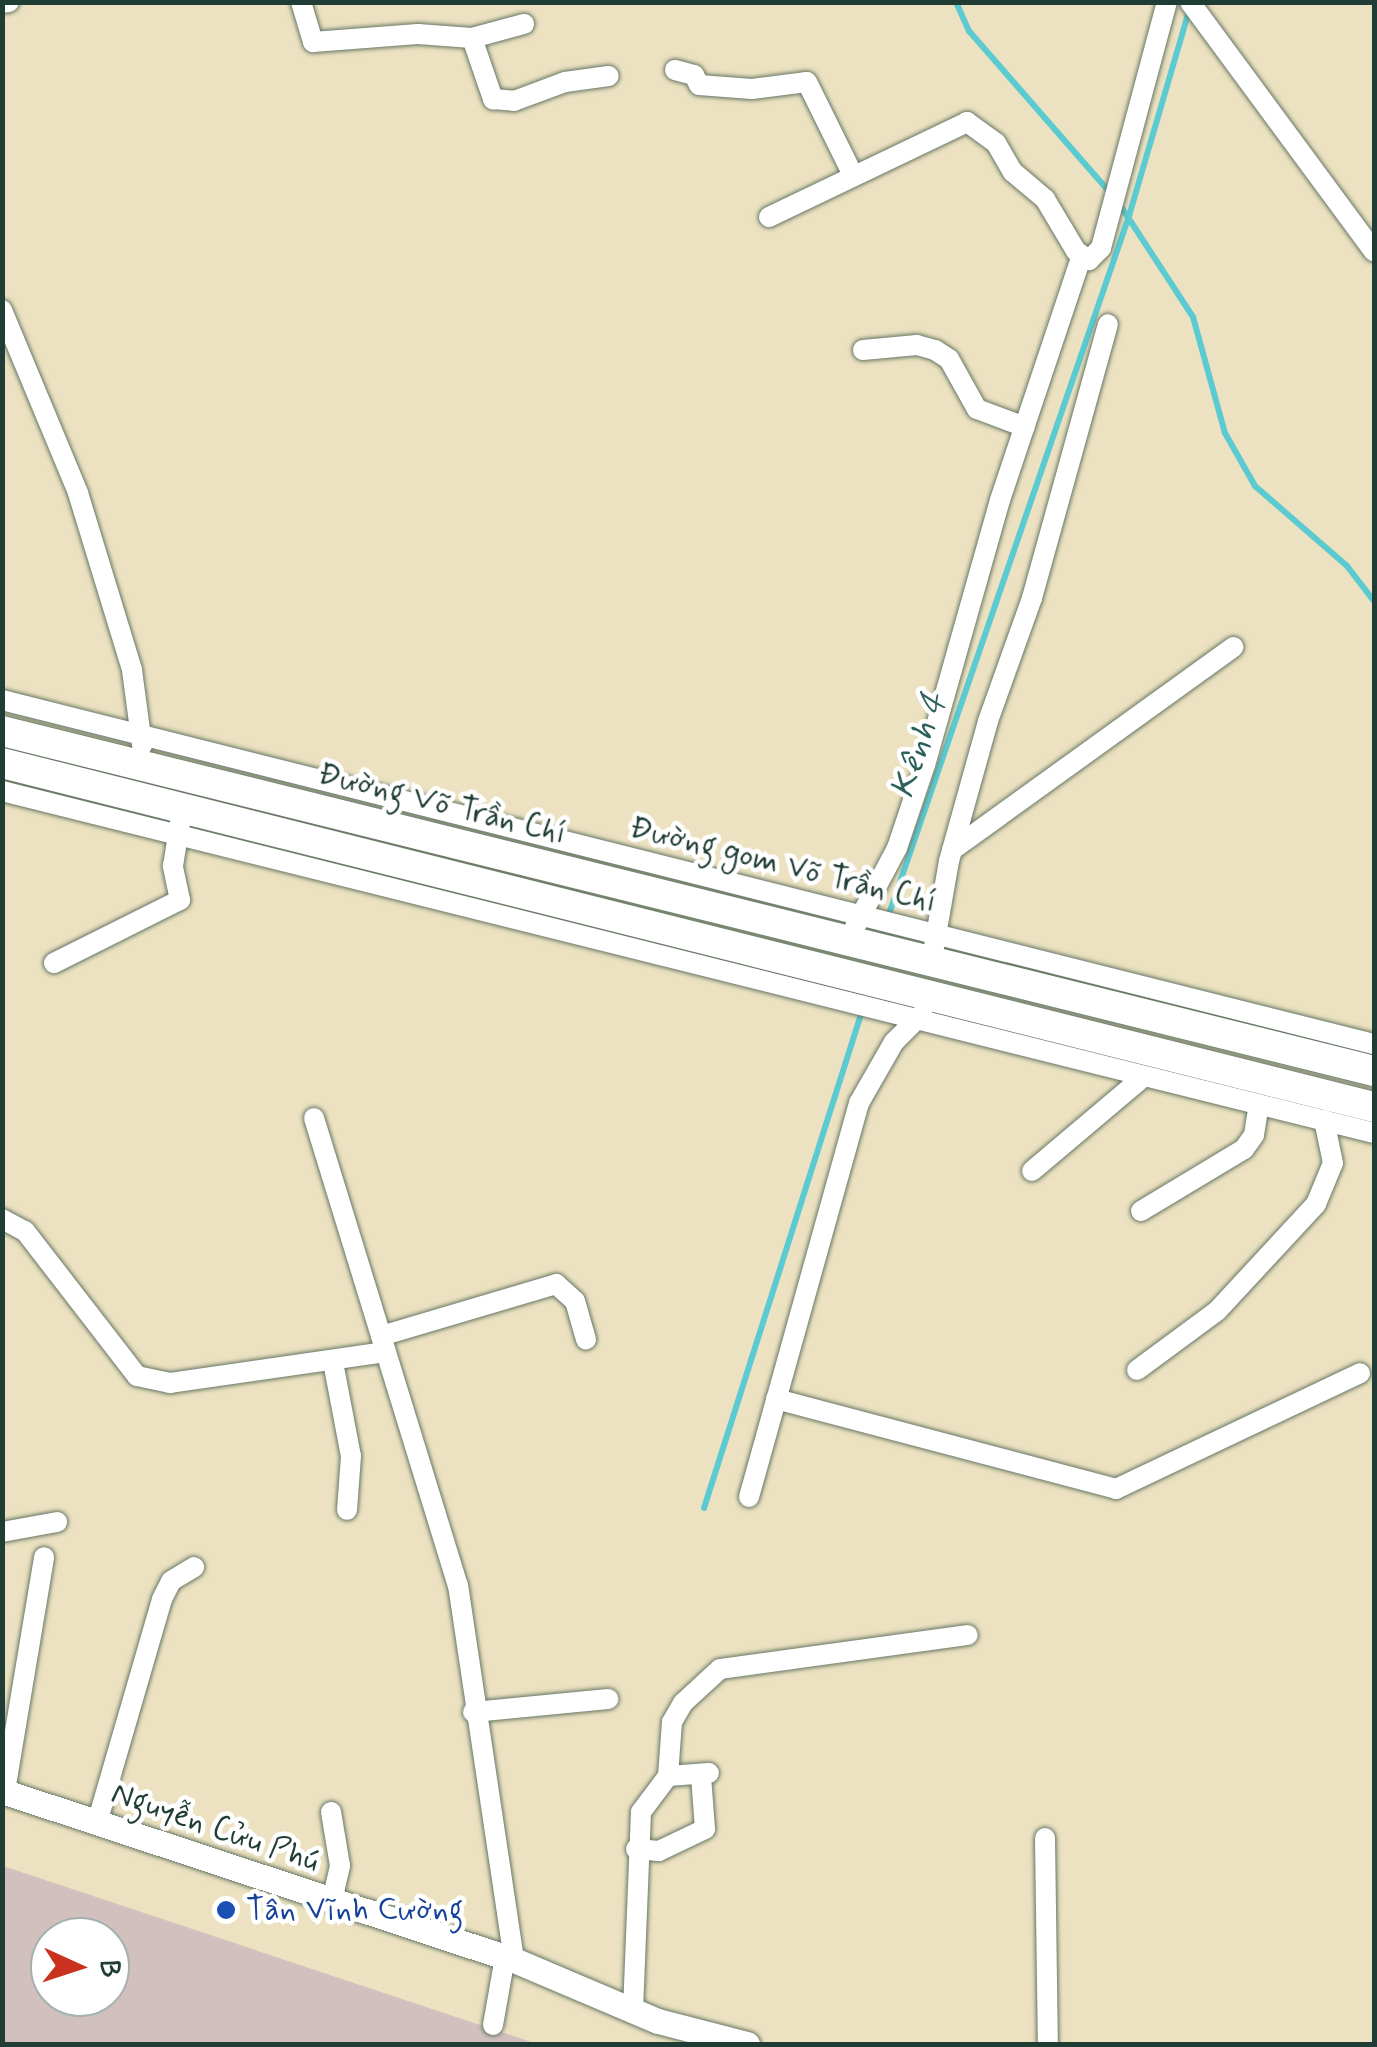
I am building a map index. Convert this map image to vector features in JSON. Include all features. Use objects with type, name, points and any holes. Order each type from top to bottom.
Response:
[{"type":"highway","name":"Đường Võ Trần Chí","points":[[2,730],[928,950]]},
{"type":"highway","name":"Đường Võ Trần Chí","points":[[2,763],[180,821],[923,994]]},
{"type":"highway","points":[[928,950],[1374,1070]]},
{"type":"highway","points":[[923,994],[1374,1107]]},
{"type":"main road","name":"Nguyễn Cửu Phú","points":[[4,1791],[510,1959],[632,2011],[746,2044]]},
{"type":"street","points":[[301,2],[312,42],[418,34],[472,38],[524,24]]},
{"type":"street","points":[[770,216],[955,123],[980,127],[1014,172],[1045,199],[1081,258],[1089,260],[1101,248],[1167,2]]},
{"type":"street","points":[[1203,11],[1374,252]]},
{"type":"street","points":[[472,38],[493,99],[514,101],[566,82],[609,76]]},
{"type":"street","points":[[674,70],[694,76],[698,85],[752,89],[807,82],[853,175]]},
{"type":"street","points":[[859,932],[897,848],[919,782],[1081,258]]},
{"type":"street","points":[[2,310],[78,493],[132,670],[145,767]]},
{"type":"street","points":[[928,950],[1000,682],[1032,598],[1108,324]]},
{"type":"street","points":[[864,350],[934,350],[949,359],[976,409],[1026,427]]},
{"type":"street","points":[[952,850],[1233,647]]},
{"type":"street","name":"Đường gom Võ Trần Chí","points":[[2,700],[141,734],[859,932]]},
{"type":"street","points":[[2,791],[180,821],[916,1020],[1374,1133]]},
{"type":"street","points":[[54,963],[180,900],[173,866],[180,821]]},
{"type":"street","name":"Đường gom Võ Trần Chí","points":[[928,950],[1374,1044]]},
{"type":"street","points":[[750,1497],[859,1104],[894,1042],[916,1020],[923,994]]},
{"type":"street","points":[[1032,1171],[1142,1078]]},
{"type":"street","points":[[1141,1212],[1244,1149],[1254,1135],[1258,1105]]},
{"type":"street","points":[[314,1118],[458,1585],[510,1959],[494,2024]]},
{"type":"street","points":[[1137,1370],[1217,1311],[1316,1204],[1333,1163],[1324,1120]]},
{"type":"street","points":[[2,1220],[24,1230],[137,1376],[170,1383],[333,1362],[556,1284],[576,1302],[586,1339]]},
{"type":"street","points":[[333,1362],[350,1456],[347,1510]]},
{"type":"street","points":[[776,1399],[1116,1489],[1360,1373]]},
{"type":"street","points":[[2,1532],[56,1522]]},
{"type":"street","points":[[4,1791],[44,1557]]},
{"type":"street","points":[[97,1823],[162,1599],[170,1581],[194,1567]]},
{"type":"street","points":[[632,2011],[636,1849],[641,1812],[668,1776],[672,1722],[683,1703],[720,1670],[968,1635]]},
{"type":"street","points":[[473,1712],[608,1699]]},
{"type":"street","points":[[636,1849],[659,1851],[705,1829],[705,1774],[668,1776]]},
{"type":"street","points":[[331,1812],[340,1866],[332,1902]]},
{"type":"street","points":[[1045,1838],[1048,2044]]},
{"type":"shaded area","points":[[3,1866],[537,2044],[3,2044]]},
{"type":"waterway","points":[[956,2],[969,31],[1112,195]]},
{"type":"waterway","name":"Kênh 4","points":[[880,940],[1129,216],[1190,8]]},
{"type":"waterway","points":[[1120,205],[1193,317],[1225,433],[1255,486],[1347,566],[1374,601]]},
{"type":"waterway","name":"Kênh 4","points":[[704,1508],[862,1011]]},
{"type":"place","name":"Tân Vĩnh Cường","points":[[226,1910]]}]
